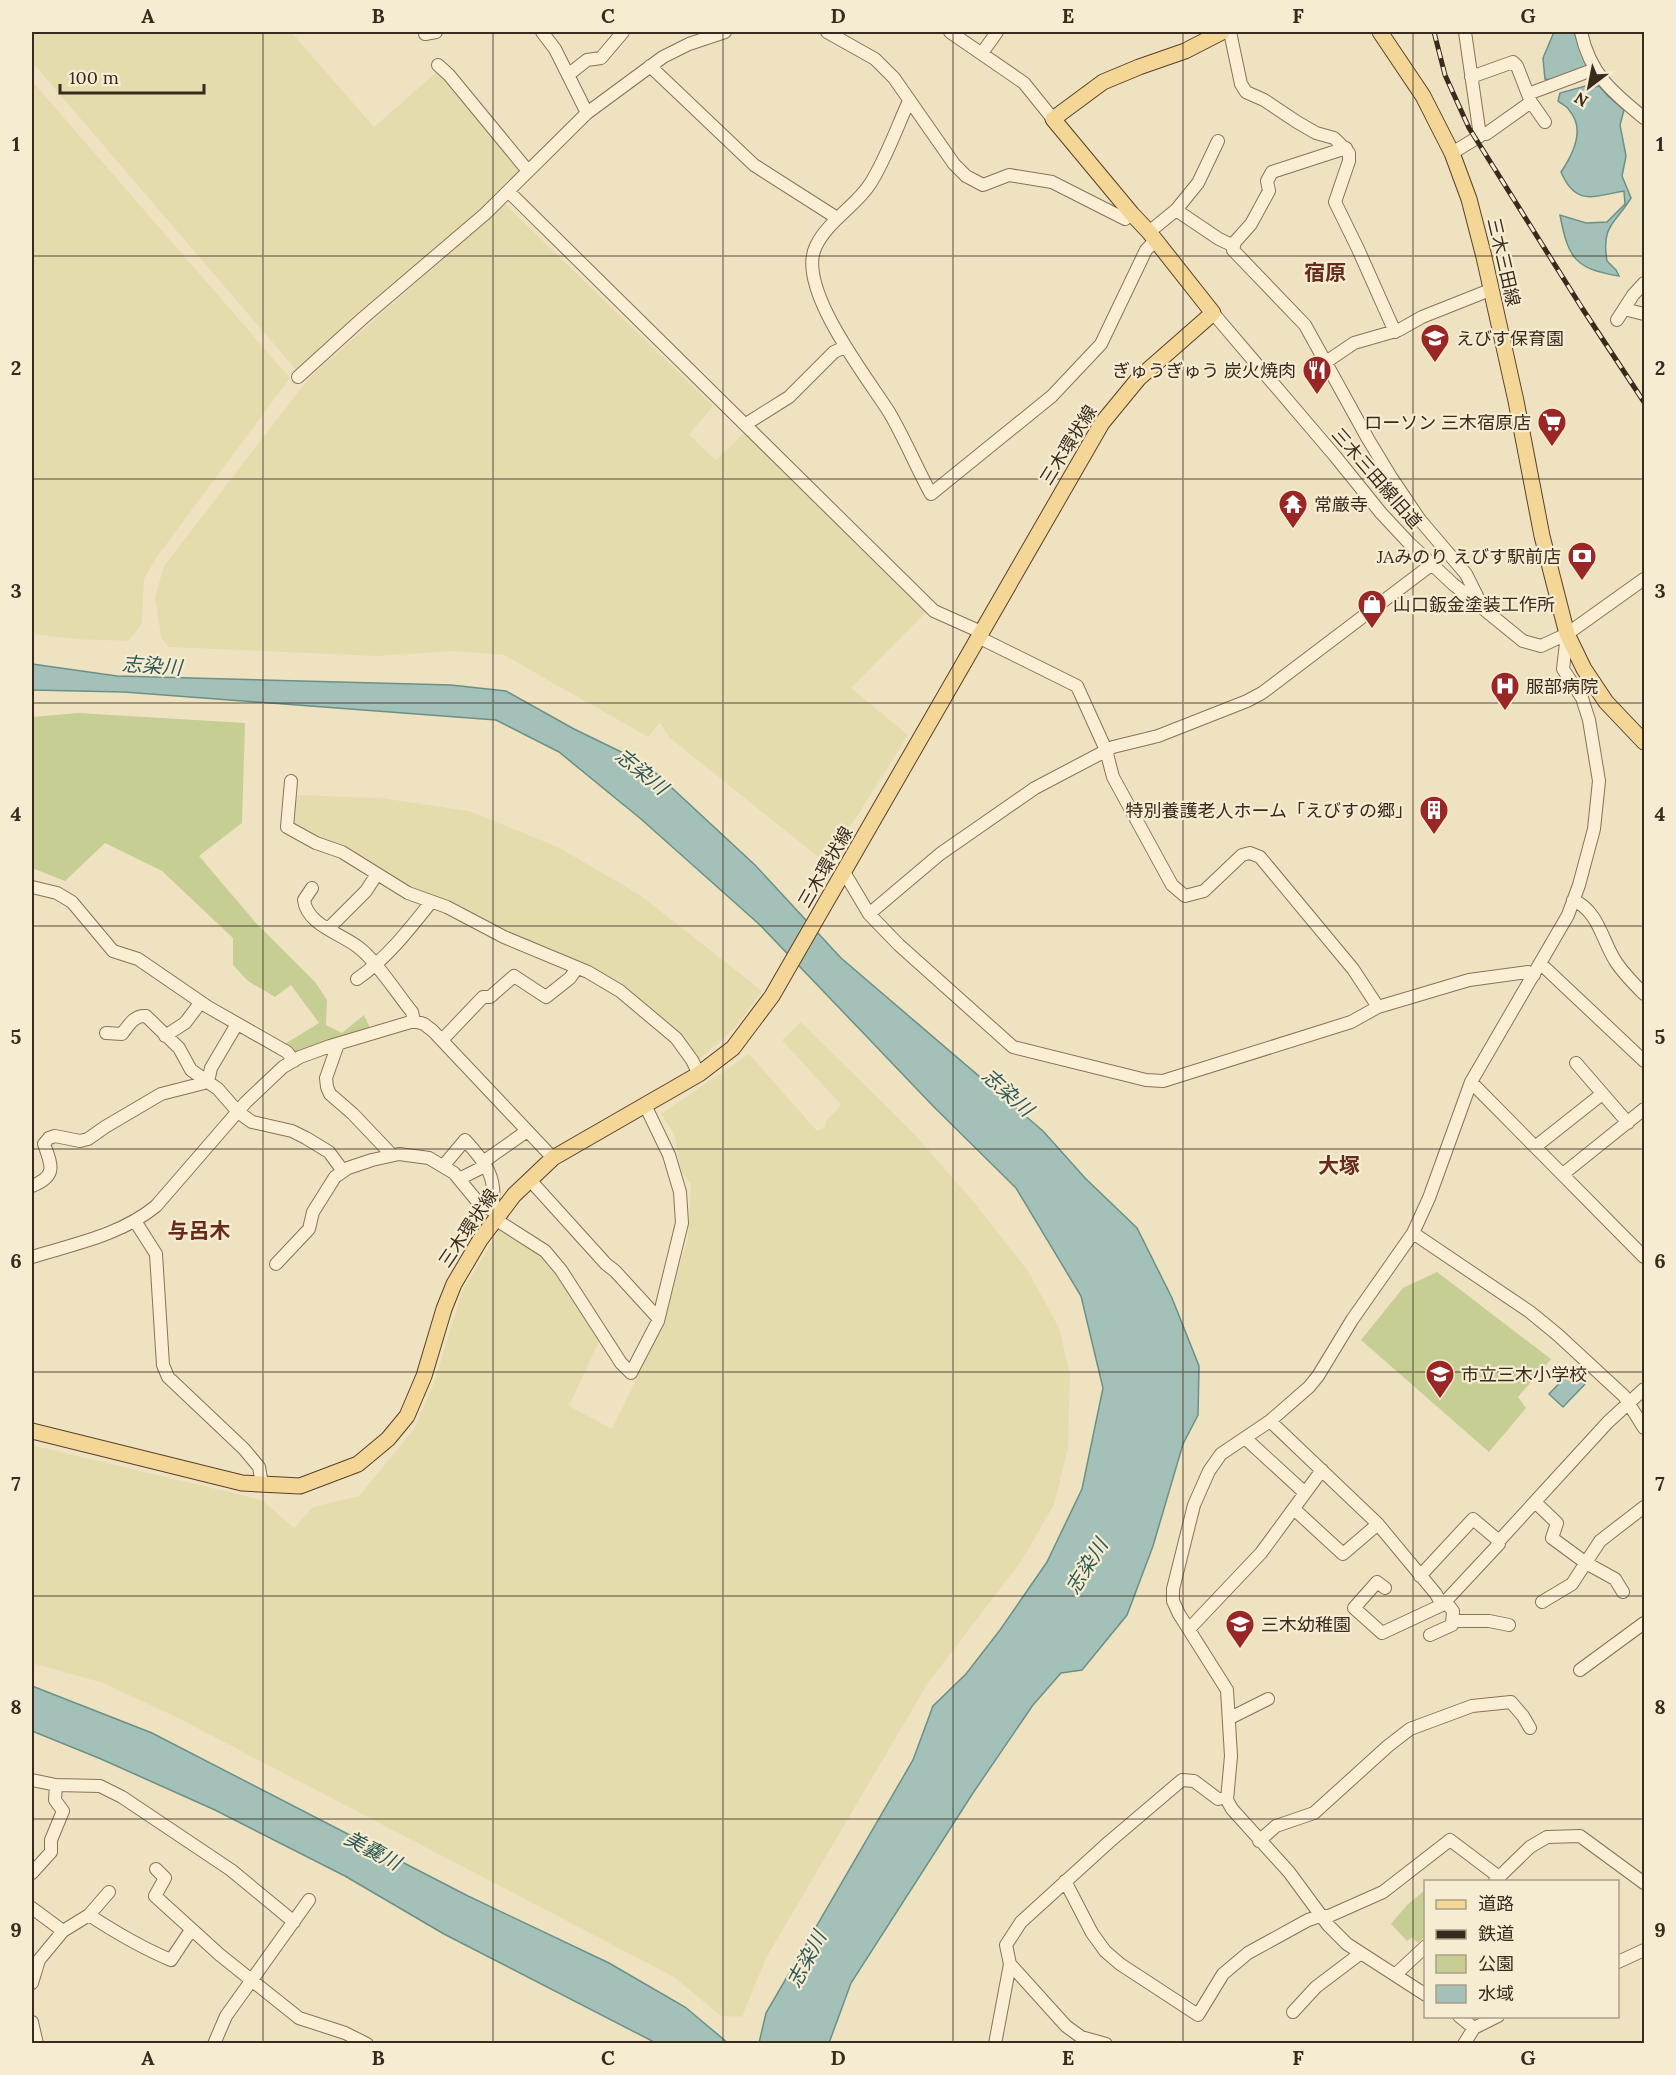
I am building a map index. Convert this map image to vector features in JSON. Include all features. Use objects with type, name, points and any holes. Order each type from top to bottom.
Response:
[{"type":"main road","points":[[1213,313],[1152,236],[1053,119],[1103,81],[1185,51],[1222,32]]},
{"type":"main road","name":"三木三田線","points":[[1380,32],[1423,96],[1452,153],[1469,199],[1516,401],[1542,536],[1567,634],[1584,669],[1605,702],[1644,742]]},
{"type":"main road","name":"三木環状線","points":[[32,1431],[242,1482],[300,1486],[358,1464],[388,1439],[406,1416],[424,1376],[454,1284],[495,1214],[553,1158],[699,1074],[733,1048],[780,982],[1102,423],[1139,378],[1213,313]]},
{"type":"street","points":[[542,32],[555,49],[587,113]]},
{"type":"street","points":[[568,75],[587,60],[601,58],[623,32]]},
{"type":"street","points":[[298,377],[509,192],[587,113],[650,66],[689,44],[725,32]]},
{"type":"street","points":[[827,32],[875,59],[894,78],[954,164],[966,176],[983,185],[1009,175],[1052,182],[1125,219],[1132,214]]},
{"type":"street","points":[[950,32],[1024,83],[1053,119]]},
{"type":"street","points":[[982,53],[997,32]]},
{"type":"street","points":[[1230,32],[1241,84],[1246,92],[1264,100],[1316,133],[1334,138],[1349,153],[1349,161],[1335,202],[1359,249],[1395,332]]},
{"type":"street","points":[[1452,153],[1480,136],[1465,32]]},
{"type":"street","points":[[1581,32],[1584,46],[1595,69],[1612,92],[1644,118]]},
{"type":"street","points":[[1471,77],[1513,62],[1517,66],[1530,98],[1545,122]]},
{"type":"street","points":[[438,65],[449,75],[528,171]]},
{"type":"street","points":[[650,66],[753,165],[837,218]]},
{"type":"street","points":[[1480,133],[1485,134],[1530,98],[1595,69]]},
{"type":"street","points":[[909,101],[871,184],[837,218],[815,247],[812,272],[830,323],[888,412],[931,494],[1052,396],[1101,344],[1152,236],[1203,176],[1218,141]]},
{"type":"street","points":[[1346,148],[1272,172],[1267,181],[1269,191],[1251,224],[1233,250],[1305,325],[1368,439],[1420,520],[1466,574],[1477,596],[1473,601]]},
{"type":"street","points":[[509,192],[934,610],[1077,686],[1106,750],[1113,777],[1172,885],[1185,896],[1204,891],[1242,855],[1250,853],[1260,857],[1353,969],[1378,1007]]},
{"type":"street","points":[[1176,210],[1219,239],[1234,246]]},
{"type":"street","points":[[1644,283],[1621,315],[1644,314]]},
{"type":"street","points":[[1326,362],[1354,343],[1395,332],[1422,318],[1491,290]]},
{"type":"street","name":"三木三田線旧道","points":[[1213,313],[1381,513],[1431,565],[1523,640],[1541,646],[1567,634],[1644,579]]},
{"type":"street","points":[[746,424],[789,397],[834,352],[845,347]]},
{"type":"street","points":[[869,914],[940,854],[1035,788],[1113,747],[1158,736],[1262,693],[1431,565]]},
{"type":"street","points":[[1424,1994],[1347,1944],[1320,1916],[1289,1872],[1232,1809],[1227,1797],[1232,1756],[1227,1690],[1179,1614],[1173,1601],[1173,1589],[1194,1505],[1209,1471],[1221,1454],[1270,1421],[1309,1387],[1352,1320],[1413,1233],[1429,1198],[1471,1082],[1568,915],[1594,830],[1599,781],[1589,720],[1582,698],[1563,669],[1567,634]]},
{"type":"street","points":[[291,781],[287,827],[316,843],[342,852],[408,893],[447,907],[504,937],[588,972],[620,991],[676,1038],[699,1074]]},
{"type":"street","points":[[844,872],[869,914],[936,979],[1013,1047],[1146,1080],[1162,1081],[1278,1046],[1351,1022],[1378,1007],[1470,980],[1538,970]]},
{"type":"street","points":[[328,929],[366,891],[377,874]]},
{"type":"street","points":[[32,887],[57,893],[72,902],[113,951],[138,959],[201,1002],[287,1052],[294,1061]]},
{"type":"street","points":[[312,888],[304,900],[308,913],[328,929],[359,947],[412,1012],[414,1021]]},
{"type":"street","points":[[1574,900],[1589,910],[1615,960],[1644,994]]},
{"type":"street","points":[[357,979],[375,966],[404,937],[431,902]]},
{"type":"street","points":[[442,1040],[483,997],[490,997],[514,976],[546,997],[578,968]]},
{"type":"street","points":[[1538,970],[1644,1060]]},
{"type":"street","points":[[165,1036],[185,1023],[201,1002]]},
{"type":"street","points":[[106,1033],[122,1034],[139,1016],[146,1016],[179,1048],[191,1070],[218,1089],[238,1112],[252,1122],[292,1131],[306,1138],[329,1152],[343,1171]]},
{"type":"street","points":[[32,1257],[117,1230],[156,1206],[260,1088],[284,1067],[338,1044],[414,1021],[424,1024],[442,1040],[553,1158]]},
{"type":"street","points":[[208,1082],[211,1068],[237,1024]]},
{"type":"street","points":[[338,1044],[326,1078],[330,1094],[353,1114],[392,1155]]},
{"type":"street","points":[[1576,1063],[1628,1123]]},
{"type":"street","points":[[32,1186],[44,1181],[51,1171],[51,1162],[44,1144],[49,1138],[54,1136],[80,1141],[88,1139],[161,1094],[208,1082]]},
{"type":"street","points":[[1471,1082],[1644,1257]]},
{"type":"street","points":[[1535,1147],[1602,1094]]},
{"type":"street","points":[[276,1264],[309,1228],[313,1212],[334,1177],[343,1171],[372,1160],[392,1155],[413,1154],[429,1158],[444,1165],[477,1201],[545,1251],[561,1270],[621,1363],[631,1373],[643,1353],[658,1318],[682,1223],[680,1192],[669,1155],[645,1106]]},
{"type":"street","points":[[1563,1174],[1643,1114]]},
{"type":"street","points":[[459,1179],[484,1164],[527,1131]]},
{"type":"street","points":[[444,1165],[465,1140],[484,1164],[494,1183],[495,1214]]},
{"type":"street","points":[[530,1180],[658,1318]]},
{"type":"street","points":[[135,1221],[156,1254],[163,1365],[168,1377],[244,1449],[259,1467],[262,1484]]},
{"type":"street","points":[[1413,1233],[1530,1312],[1630,1402],[1644,1428]]},
{"type":"street","points":[[1385,1588],[1377,1582],[1354,1608],[1382,1633],[1443,1603],[1608,1422],[1644,1389]]},
{"type":"street","points":[[1270,1421],[1378,1524],[1443,1603],[1453,1611],[1452,1625],[1430,1635]]},
{"type":"street","points":[[1245,1438],[1305,1493]]},
{"type":"street","points":[[1189,1629],[1261,1553],[1322,1470]]},
{"type":"street","points":[[1535,1502],[1557,1523],[1552,1538],[1586,1563],[1615,1579],[1623,1592]]},
{"type":"street","points":[[1542,1602],[1572,1584],[1600,1541],[1644,1507]]},
{"type":"street","points":[[1293,1509],[1343,1554],[1378,1524]]},
{"type":"street","points":[[1420,1576],[1473,1519],[1499,1541]]},
{"type":"street","points":[[1452,1621],[1489,1621],[1509,1624]]},
{"type":"street","points":[[1580,1670],[1644,1623]]},
{"type":"street","points":[[1230,1718],[1268,1699]]},
{"type":"street","points":[[1259,1841],[1276,1826],[1314,1814],[1388,1746],[1410,1729],[1472,1706],[1510,1702],[1530,1728]]},
{"type":"street","points":[[32,1780],[56,1785],[100,1786],[122,1797],[231,1870],[294,1922]]},
{"type":"street","points":[[995,2043],[1010,1964],[1006,1945],[1021,1922],[1182,1780],[1194,1781],[1218,1799],[1227,1797]]},
{"type":"street","points":[[32,1874],[51,1852],[51,1840],[63,1811],[55,1800],[56,1785]]},
{"type":"street","points":[[1065,1881],[1092,1933],[1105,1952],[1120,1965],[1198,2015],[1223,1974],[1248,1953],[1308,1920],[1329,1916],[1383,1892],[1450,1840],[1497,1879],[1530,1847],[1547,1838],[1580,1836],[1644,1883]]},
{"type":"street","points":[[156,1869],[165,1878],[154,1896],[191,1930],[298,2018],[345,2033],[367,2043]]},
{"type":"street","points":[[32,1983],[39,1960],[63,1930],[89,1915],[109,1892]]},
{"type":"street","points":[[214,2043],[226,2016],[309,1900]]},
{"type":"street","points":[[32,1908],[63,1930]]},
{"type":"street","points":[[89,1915],[151,1952],[171,1960],[191,1930]]},
{"type":"street","points":[[1395,1975],[1424,1947]]},
{"type":"street","points":[[1619,1961],[1644,1950]]},
{"type":"street","points":[[1293,2012],[1316,1987],[1361,1953]]},
{"type":"street","points":[[1010,1964],[1066,2026],[1081,2037],[1106,2043]]},
{"type":"street","points":[[1462,2018],[1474,2028]]},
{"type":"street","points":[[1464,2043],[1474,2028],[1494,2018]]},
{"type":"street","points":[[32,2022],[36,2043]]},
{"type":"shaded area","points":[[32,32],[291,32],[374,127],[439,70],[521,171],[474,216],[356,314],[297,371],[32,62]]},
{"type":"shaded area","points":[[32,81],[290,378],[156,558],[144,579],[142,623],[129,641],[75,639],[32,634]]},
{"type":"shaded area","points":[[505,204],[713,406],[689,435],[716,460],[745,432],[927,611],[851,688],[908,735],[827,864],[670,738],[660,723],[648,737],[504,655],[453,651],[377,656],[168,647],[161,637],[155,597],[164,566],[308,379]]},
{"type":"shaded area","points":[[297,795],[381,798],[469,811],[558,847],[640,895],[762,991],[734,1029],[697,1061],[681,1035],[630,991],[591,966],[418,893],[294,823]]},
{"type":"shaded area","points":[[801,1022],[915,1135],[973,1201],[1028,1271],[1059,1328],[1070,1374],[1068,1448],[1054,1505],[1020,1563],[928,1683],[766,1958],[742,2017],[721,2016],[674,1977],[178,1718],[103,1683],[32,1663],[32,1445],[262,1500],[294,1528],[313,1507],[359,1496],[414,1429],[434,1383],[462,1292],[499,1230],[544,1256],[600,1339],[569,1406],[612,1429],[660,1331],[688,1238],[691,1184],[681,1171],[674,1134],[661,1114],[749,1054],[817,1131],[825,1127],[826,1121],[841,1105],[782,1040]]},
{"type":"green space","points":[[78,713],[245,723],[242,823],[199,856],[256,923],[315,982],[327,1000],[326,1025],[342,1033],[364,1015],[371,1030],[294,1054],[283,1045],[319,1023],[291,985],[275,997],[248,981],[233,965],[233,938],[162,871],[105,843],[65,881],[32,868],[32,717]]},
{"type":"green space","points":[[1437,1272],[1551,1359],[1518,1397],[1526,1408],[1489,1452],[1361,1340],[1403,1288]]},
{"type":"green space","points":[[1424,1891],[1424,1937],[1418,1943],[1412,1937],[1407,1941],[1391,1924],[1407,1905]]},
{"type":"water","points":[[1554,32],[1574,32],[1586,64],[1584,69],[1551,80],[1545,79],[1543,58]]},
{"type":"water","points":[[1589,85],[1599,86],[1624,110],[1620,125],[1626,156],[1622,176],[1631,198],[1611,226],[1606,240],[1607,261],[1619,276],[1592,269],[1576,259],[1566,241],[1560,215],[1586,223],[1607,222],[1625,204],[1624,191],[1595,196],[1580,195],[1567,183],[1561,172],[1573,150],[1577,134],[1574,117],[1567,107],[1558,101],[1560,93]]},
{"type":"water","name":"志染川","points":[[32,664],[117,676],[451,685],[506,691],[574,729],[646,764],[755,865],[841,958],[1043,1131],[1085,1178],[1137,1228],[1172,1298],[1199,1366],[1198,1415],[1183,1444],[1153,1546],[1127,1615],[1082,1670],[1061,1673],[1033,1705],[973,1793],[851,1983],[829,2043],[759,2043],[766,2013],[913,1760],[933,1706],[966,1674],[1047,1562],[1082,1489],[1103,1388],[1081,1296],[1016,1188],[934,1107],[760,925],[641,819],[559,752],[496,720],[124,692],[32,690]]},
{"type":"water","points":[[1574,1368],[1588,1381],[1563,1407],[1549,1394]]},
{"type":"water","name":"美嚢川","points":[[32,1686],[152,1733],[468,1896],[609,1963],[685,2007],[728,2043],[656,2043],[444,1934],[345,1876],[215,1810],[32,1731]]},
{"type":"railway","points":[[1434,32],[1445,75],[1469,128],[1644,402]]},
{"type":"place","name":"えびす保育園","points":[[1435,364]]},
{"type":"place","name":"ぎゅうぎゅう 炭火焼肉","points":[[1317,396]]},
{"type":"place","name":"ローソン 三木宿原店","points":[[1552,448]]},
{"type":"place","name":"常厳寺","points":[[1293,530]]},
{"type":"place","name":"JAみのり えびす駅前店","points":[[1582,582]]},
{"type":"place","name":"山口鈑金塗装工作所","points":[[1372,630]]},
{"type":"place","name":"服部病院","points":[[1505,712]]},
{"type":"place","name":"特別養護老人ホーム「えびすの郷」","points":[[1434,836]]},
{"type":"place","name":"市立三木小学校","points":[[1440,1400]]},
{"type":"place","name":"三木幼稚園","points":[[1240,1650]]},
{"type":"district","name":"宿原","points":[[1325,272]]},
{"type":"district","name":"大塚","points":[[1339,1165]]},
{"type":"district","name":"与呂木","points":[[199,1230]]}]
